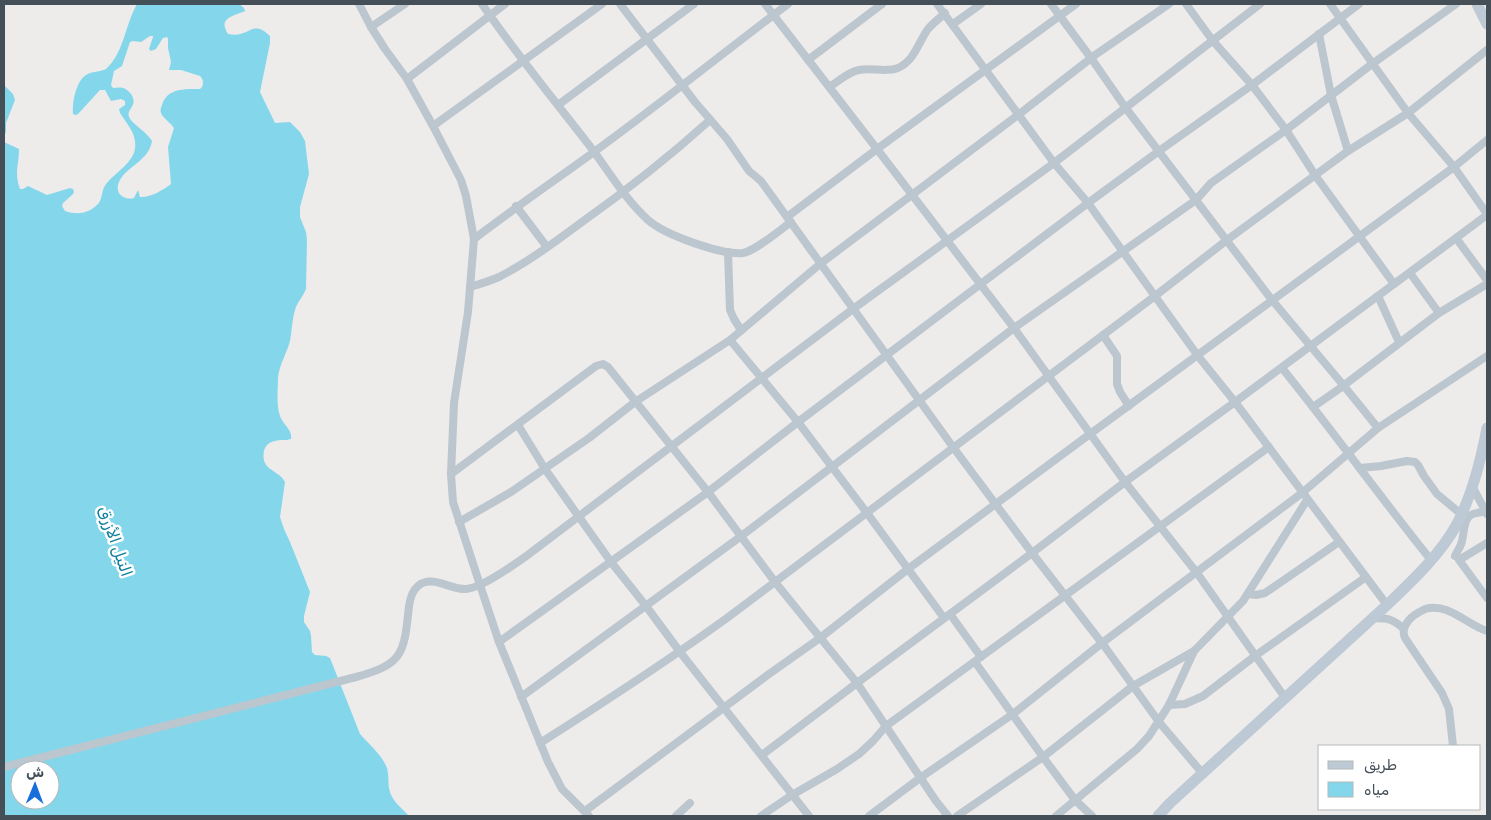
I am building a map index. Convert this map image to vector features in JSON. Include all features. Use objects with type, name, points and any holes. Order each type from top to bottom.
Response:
[{"type":"main road","points":[[1481,6],[1487,24]]},
{"type":"main road","points":[[1158,816],[1387,606],[1431,560],[1450,535],[1483,463],[1487,428]]},
{"type":"street","points":[[359,4],[372,28],[407,78],[461,180],[474,239],[470,287],[454,403],[451,474],[453,502],[499,642],[540,743],[562,789],[587,814],[723,708],[820,638],[908,569],[1360,237],[1487,140]]},
{"type":"street","points":[[372,28],[405,4]]},
{"type":"street","points":[[482,4],[523,61],[594,152],[622,193],[648,220],[663,230],[687,241],[739,253],[748,252],[877,148],[1076,4]]},
{"type":"street","points":[[407,78],[505,4]]},
{"type":"street","points":[[434,126],[602,4]]},
{"type":"street","points":[[620,4],[682,86],[728,139],[749,171],[761,181],[888,355],[953,448],[1102,643],[1158,722],[1204,774]]},
{"type":"street","points":[[558,105],[694,4]]},
{"type":"street","points":[[764,4],[1014,328],[1125,482],[1196,573],[1286,699]]},
{"type":"street","points":[[474,239],[516,206],[594,152],[788,4]]},
{"type":"street","points":[[808,60],[882,4]]},
{"type":"street","points":[[937,4],[987,70],[1018,116],[1088,204],[1198,356],[1235,402],[1387,606]]},
{"type":"street","points":[[953,24],[981,4]]},
{"type":"street","points":[[1051,4],[1092,58],[1125,107],[1272,300],[1378,428]]},
{"type":"street","points":[[459,522],[511,492],[589,438],[635,402],[730,340],[820,264],[1018,116],[1092,58],[1169,4]]},
{"type":"street","points":[[1186,4],[1213,41],[1252,86],[1286,130],[1315,175],[1394,284]]},
{"type":"street","points":[[4,767],[356,678],[390,664],[396,658],[405,641],[410,600],[416,587],[420,584],[434,582],[465,589],[480,585],[529,554],[853,309],[1054,163],[1260,4]]},
{"type":"street","points":[[762,755],[1125,482],[1487,215],[1454,167],[1408,113],[1330,4]]},
{"type":"street","points":[[499,642],[708,492],[1088,204],[1159,151],[1252,86],[1359,4]]},
{"type":"street","points":[[521,697],[740,538],[1014,328],[1196,200],[1211,183],[1456,4]]},
{"type":"street","points":[[829,87],[860,70],[885,70],[896,68],[903,64],[916,52],[928,29],[945,14]]},
{"type":"street","points":[[1319,34],[1331,95],[1348,151]]},
{"type":"street","points":[[540,743],[680,652],[1227,240],[1348,151],[1408,113],[1487,50]]},
{"type":"street","points":[[470,287],[497,278],[547,247],[622,193],[710,120]]},
{"type":"street","points":[[516,206],[547,247]]},
{"type":"street","points":[[1456,238],[1487,280]]},
{"type":"street","points":[[728,252],[730,310],[741,330]]},
{"type":"street","points":[[1410,273],[1439,313]]},
{"type":"street","points":[[1313,407],[1344,386],[1439,313],[1487,284]]},
{"type":"street","points":[[1378,296],[1399,342]]},
{"type":"street","points":[[1103,335],[1117,356],[1117,384],[1129,406]]},
{"type":"street","points":[[730,340],[798,422],[908,569],[947,616],[1043,757],[1075,800],[1092,816]]},
{"type":"street","points":[[870,816],[920,778],[1013,714],[1102,643],[1196,573],[1305,496],[1348,453],[1378,428],[1487,356]]},
{"type":"street","points":[[451,474],[596,366],[604,364],[708,492],[740,538],[856,683],[948,816]]},
{"type":"street","points":[[1282,368],[1431,560]]},
{"type":"street","points":[[518,425],[577,517],[723,708],[809,816]]},
{"type":"street","points":[[761,816],[859,754],[886,726],[1269,447]]},
{"type":"street","points":[[1360,468],[1381,466],[1407,460],[1415,462],[1437,494],[1461,514]]},
{"type":"street","points":[[1457,558],[1466,519],[1472,514],[1487,513],[1472,486]]},
{"type":"street","points":[[957,816],[1043,757],[1133,686],[1194,651],[1243,601],[1305,496]]},
{"type":"street","points":[[1248,594],[1256,595],[1265,592],[1339,542]]},
{"type":"street","points":[[1457,558],[1487,543]]},
{"type":"street","points":[[1442,546],[1457,558],[1487,598]]},
{"type":"street","points":[[1170,704],[1185,704],[1197,700],[1366,577]]},
{"type":"street","points":[[1453,745],[1450,709],[1405,638],[1404,629],[1416,614],[1431,608],[1440,607],[1487,631]]},
{"type":"street","points":[[1373,618],[1395,621],[1404,629]]},
{"type":"street","points":[[1056,816],[1137,749],[1149,736],[1170,704],[1194,651]]},
{"type":"street","points":[[676,816],[690,803]]},
{"type":"water","name":"النيل الأزرق","points":[[137,4],[239,4],[245,11],[232,16],[226,21],[225,28],[228,34],[235,35],[259,29],[270,36],[260,92],[275,123],[290,122],[300,132],[305,141],[309,174],[300,207],[300,217],[307,240],[306,289],[295,310],[290,341],[278,378],[279,412],[281,419],[291,433],[291,439],[277,440],[269,443],[265,449],[264,458],[265,463],[285,482],[280,517],[310,592],[304,622],[310,631],[312,652],[315,655],[330,658],[360,734],[385,763],[388,771],[390,793],[397,804],[409,816],[4,816],[4,142],[19,149],[17,174],[20,189],[28,186],[47,195],[70,188],[73,189],[73,194],[62,206],[65,211],[69,212],[86,212],[97,205],[106,184],[124,167],[134,153],[134,138],[119,109],[125,105],[125,101],[121,99],[111,101],[105,90],[100,90],[76,115],[73,114],[73,104],[77,87],[83,78],[88,74],[106,69],[121,47]],"holes":[[[153,36],[149,49],[151,51],[156,49],[163,38],[167,37],[168,39],[171,62],[169,70],[181,70],[200,76],[203,85],[200,89],[172,92],[164,99],[161,107],[162,115],[174,128],[168,147],[171,184],[148,196],[140,197],[138,190],[134,198],[130,199],[120,195],[118,184],[124,175],[147,153],[152,141],[129,117],[129,111],[134,101],[131,94],[125,89],[113,88],[111,85],[114,71],[122,66],[130,42],[141,42]]]},
{"type":"water","points":[[4,85],[13,94],[15,100],[6,123],[4,136]]}]
